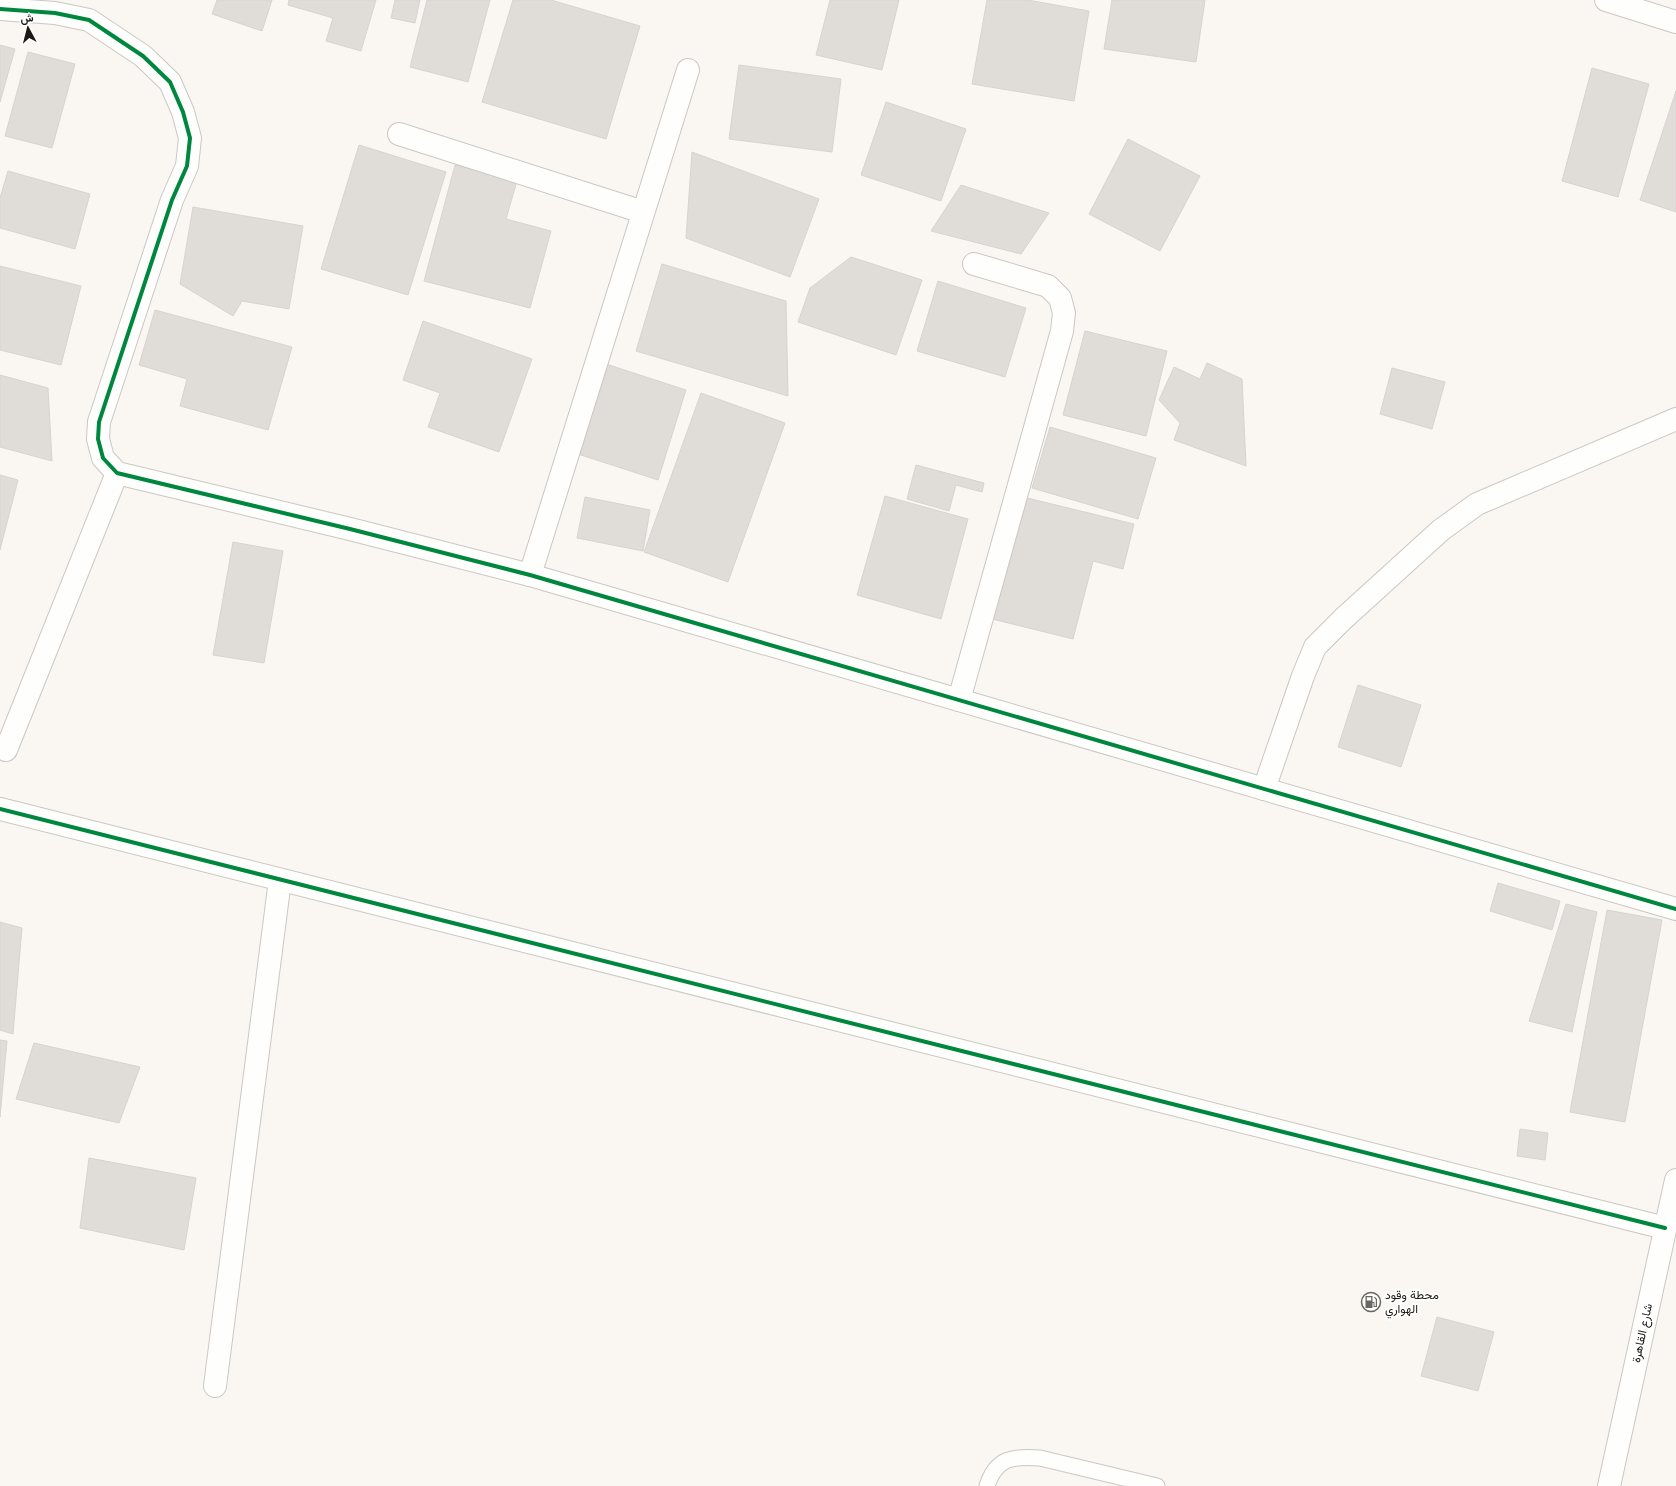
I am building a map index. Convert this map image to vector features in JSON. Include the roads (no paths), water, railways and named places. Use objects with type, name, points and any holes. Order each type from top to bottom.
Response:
[{"type":"street","points":[[1606,0],[1676,22]]},
{"type":"street","points":[[0,9],[55,13],[89,20],[143,56],[170,82],[185,118],[190,138],[187,166],[172,200],[99,422],[98,439],[104,458],[117,473],[350,529],[530,575],[1676,909]]},
{"type":"street","points":[[530,575],[688,70]]},
{"type":"street","points":[[399,134],[644,212]]},
{"type":"street","points":[[959,700],[1062,331],[1064,313],[1060,298],[1048,286],[974,264]]},
{"type":"street","points":[[1264,789],[1303,676],[1315,647],[1343,619],[1435,535],[1476,504],[1676,419]]},
{"type":"street","points":[[6,750],[117,473]]},
{"type":"street","points":[[0,809],[1665,1228]]},
{"type":"street","points":[[215,1386],[280,880]]},
{"type":"street","name":"شارع القاهرة","points":[[1609,1486],[1676,1180]]},
{"type":"lane","points":[[987,1486],[996,1467],[1007,1459],[1022,1457],[1040,1458],[1157,1486]]},
{"type":"place","name":"محطة وقود الهواري","points":[[1371,1302]]}]
